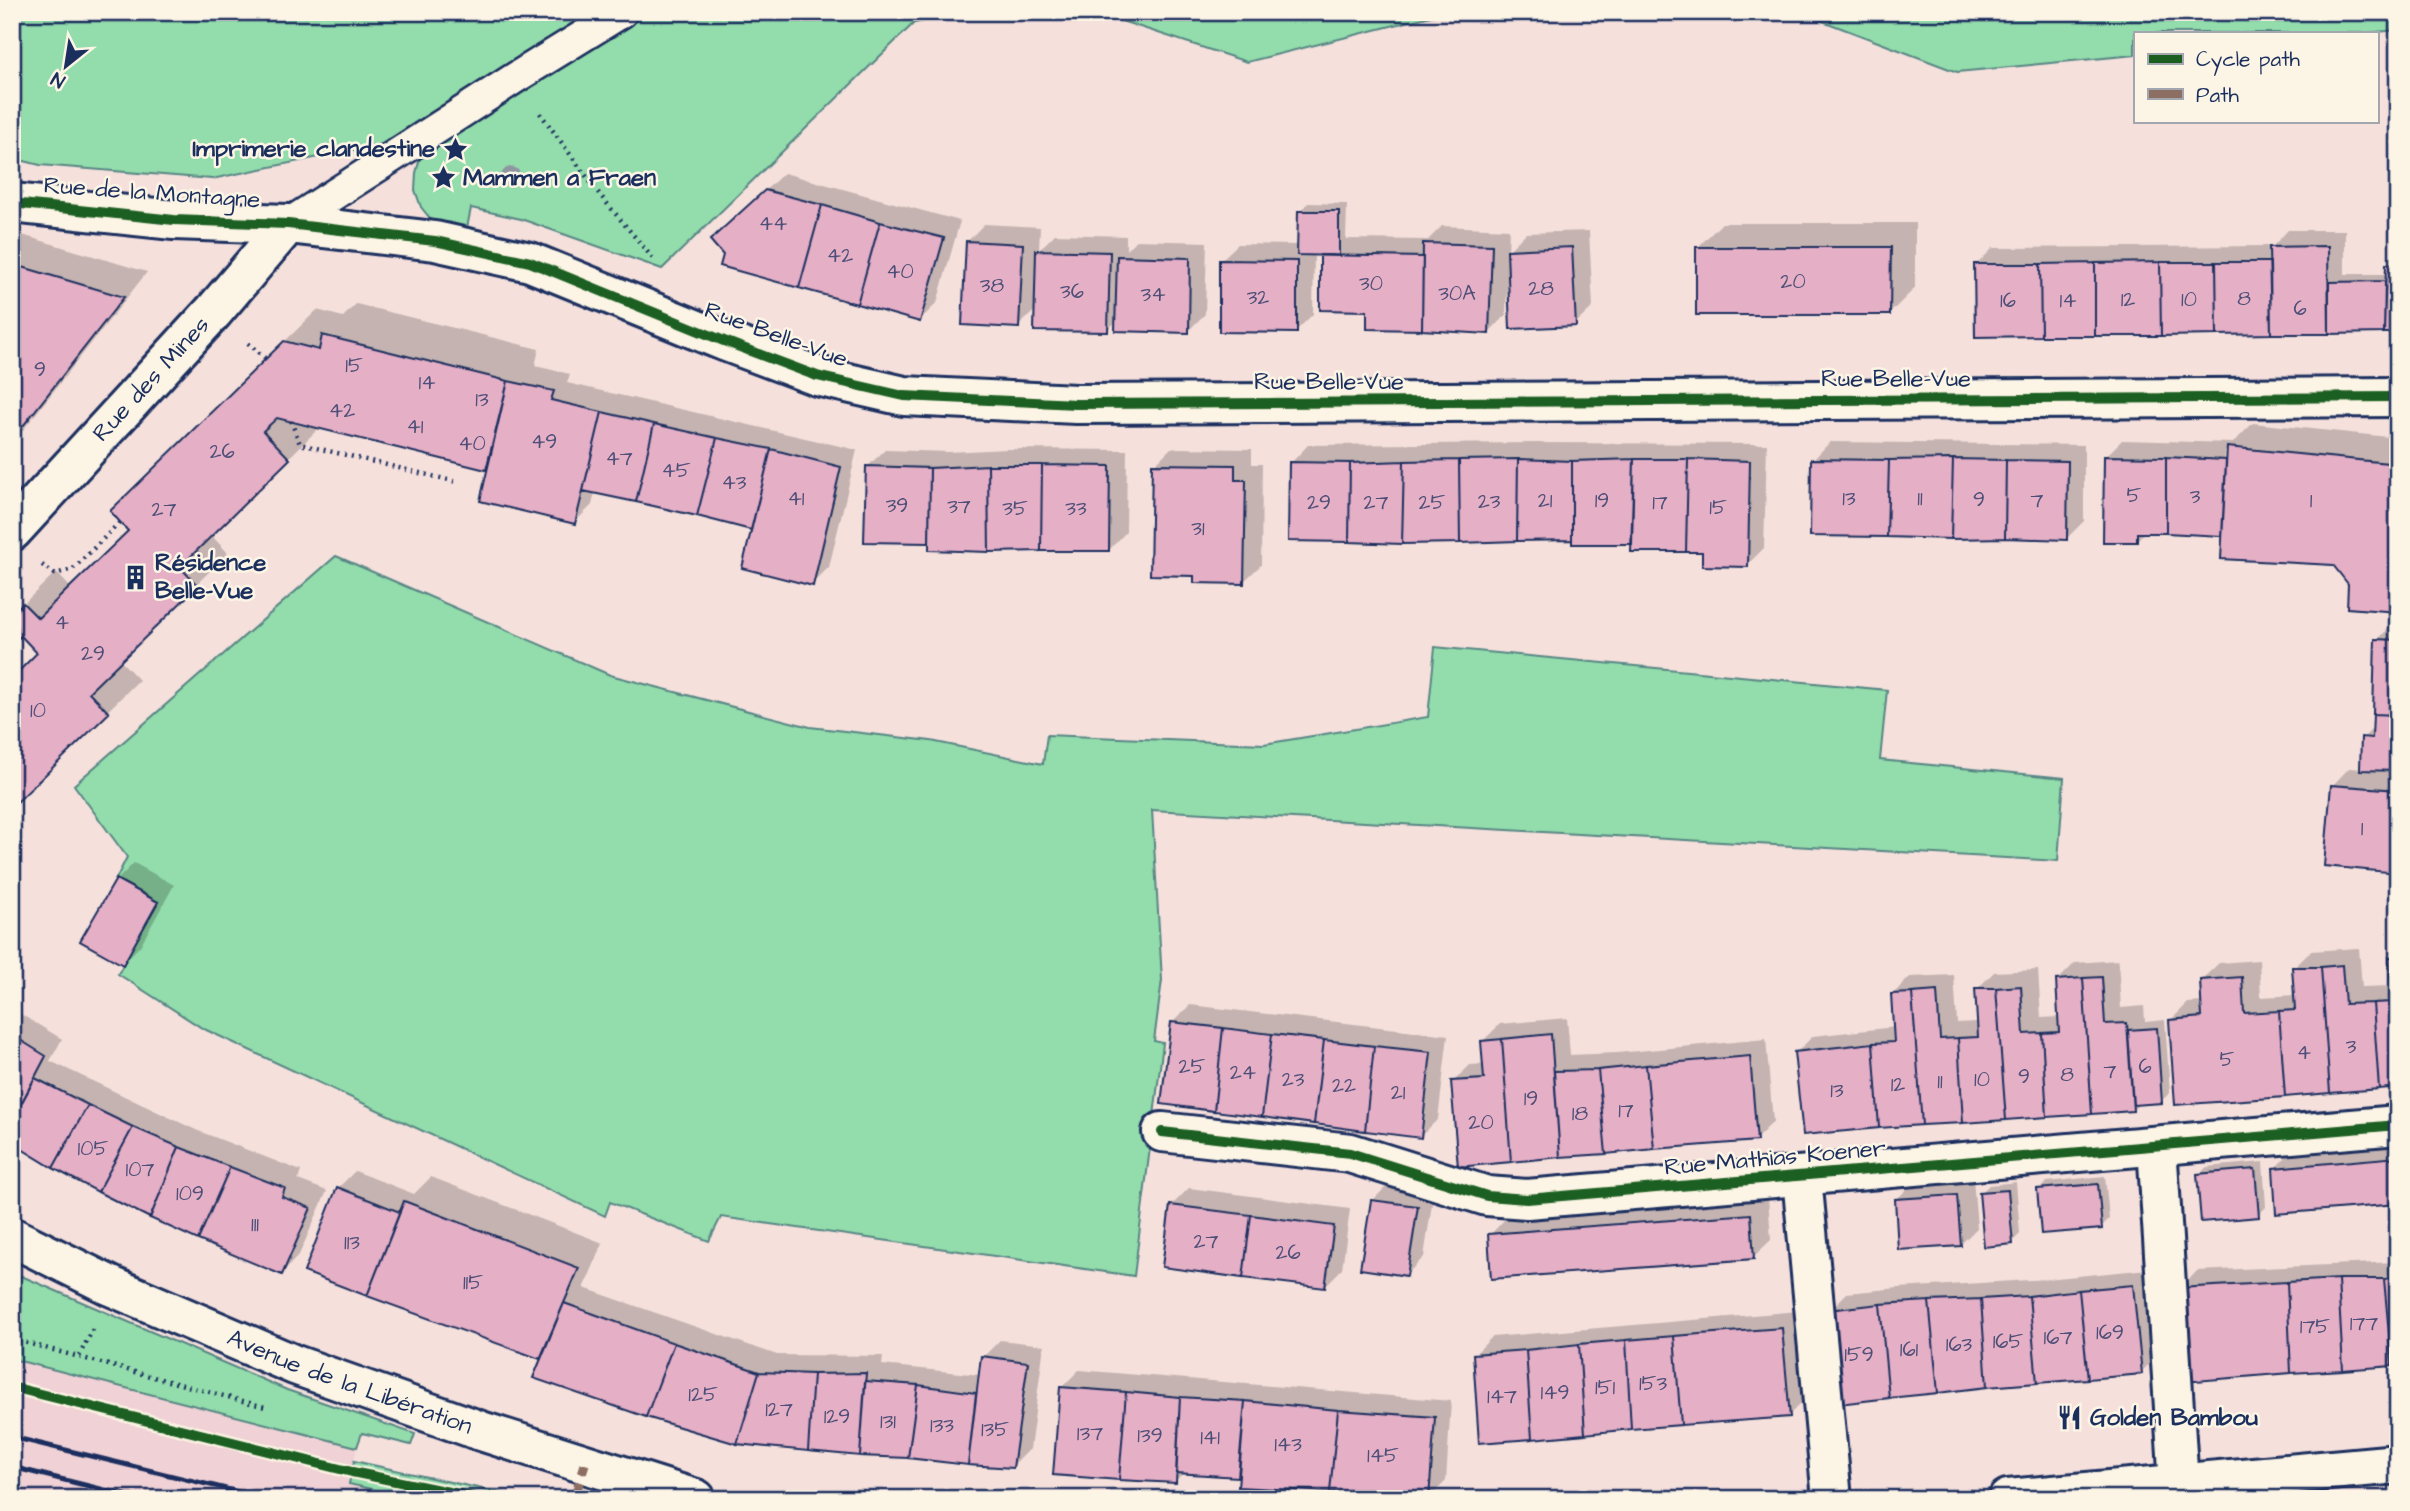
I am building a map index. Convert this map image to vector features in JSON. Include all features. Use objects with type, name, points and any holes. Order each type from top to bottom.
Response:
[{"type":"street","name":"Rue de la Montagne","points":[[12,203],[174,220],[288,224]]},
{"type":"street","name":"Rue Belle-Vue","points":[[288,224],[435,241],[530,262],[817,376],[904,396],[1076,404],[2398,397]]},
{"type":"street","name":"Rue des Mines","points":[[12,531],[214,311],[288,224]]},
{"type":"street","name":"Rue Mathias Koener","points":[[1162,1132],[1350,1153],[1487,1196],[1527,1199],[2398,1125]]},
{"type":"street","points":[[2157,1146],[2179,1485]]},
{"type":"street","points":[[1802,1177],[1832,1499]]},
{"type":"street","name":"Avenue de la Libération","points":[[12,1237],[113,1287],[295,1365],[481,1431],[696,1499]]},
{"type":"street","points":[[2008,1499],[2398,1464]]},
{"type":"lane","points":[[288,224],[622,12]]},
{"type":"path","points":[[515,78],[600,195],[662,269]]},
{"type":"path","points":[[291,421],[300,444],[457,482]]},
{"type":"path","points":[[36,562],[55,574],[73,569],[120,522]]},
{"type":"path","points":[[12,1339],[267,1407]]},
{"type":"shaded area","points":[[12,1359],[357,1447],[349,1484],[415,1499],[12,1499]]},
{"type":"green space","points":[[12,12],[974,12],[914,23],[662,269],[521,219],[471,208],[466,233],[432,221],[421,207],[415,190],[416,173],[426,135],[212,179],[40,165],[12,158]]},
{"type":"green space","points":[[1094,12],[1447,12],[1247,62]]},
{"type":"green space","points":[[1799,12],[2398,12],[2398,30],[2134,32],[2134,55],[1957,72]]},
{"type":"green space","points":[[336,556],[610,675],[810,727],[931,741],[1043,764],[1047,735],[1264,744],[1428,717],[1435,647],[1887,690],[1880,760],[2064,778],[2058,861],[1152,810],[1162,980],[1154,1041],[1163,1043],[1134,1276],[721,1217],[709,1241],[610,1202],[605,1216],[202,1028],[118,974],[158,902],[116,879],[127,857],[74,785]]},
{"type":"green space","points":[[12,1272],[287,1390],[415,1434],[411,1445],[362,1433],[357,1447],[12,1359]]},
{"type":"green space","points":[[354,1461],[528,1499],[415,1499],[349,1484]]},
{"type":"building","points":[[765,190],[822,205],[799,288],[720,266],[723,255],[710,240]]},
{"type":"building","points":[[822,205],[880,222],[857,304],[799,288]]},
{"type":"building","points":[[1298,211],[1339,211],[1339,256],[1297,255]]},
{"type":"building","points":[[880,222],[944,238],[920,322],[857,304]]},
{"type":"building","points":[[966,241],[1023,244],[1019,328],[962,325]]},
{"type":"building","points":[[1423,243],[1492,245],[1489,334],[1422,330]]},
{"type":"building","points":[[2328,246],[2329,334],[2271,334],[2269,247]]},
{"type":"building","points":[[1572,247],[1576,326],[1510,329],[1507,250]]},
{"type":"building","points":[[1696,247],[1891,247],[1890,315],[1696,315]]},
{"type":"building","points":[[1036,250],[1110,252],[1108,332],[1034,331]]},
{"type":"building","points":[[1320,255],[1423,257],[1422,330],[1367,329],[1367,311],[1320,310]]},
{"type":"building","points":[[1117,256],[1190,258],[1189,333],[1115,331]]},
{"type":"building","points":[[1219,260],[1297,261],[1297,333],[1219,332]]},
{"type":"building","points":[[2160,262],[2216,262],[2217,335],[2161,336]]},
{"type":"building","points":[[2160,262],[2161,336],[2095,336],[2095,263]]},
{"type":"building","points":[[2216,262],[2270,262],[2271,334],[2217,335]]},
{"type":"building","points":[[2095,263],[2095,336],[2041,336],[2040,264]]},
{"type":"building","points":[[12,264],[124,297],[12,440]]},
{"type":"building","points":[[1974,264],[2040,264],[2041,336],[1975,337]]},
{"type":"building","points":[[2386,264],[2398,264],[2398,333],[2384,333]]},
{"type":"building","points":[[2385,281],[2384,333],[2329,334],[2329,282]]},
{"type":"building","name":"Résidence Belle-Vue","points":[[322,335],[508,381],[486,470],[277,418],[263,431],[290,459],[180,567],[198,586],[89,692],[109,713],[12,807],[12,678],[37,653],[21,636],[12,644],[12,613],[23,603],[38,618],[128,531],[110,511],[284,341],[319,350]]},
{"type":"building","points":[[508,381],[554,391],[551,400],[602,412],[575,524],[480,501]]},
{"type":"building","points":[[602,412],[654,424],[636,502],[583,491]]},
{"type":"building","points":[[654,424],[717,438],[697,516],[636,502]]},
{"type":"building","points":[[717,438],[771,449],[751,530],[697,516]]},
{"type":"building","points":[[2227,447],[2398,464],[2398,612],[2347,608],[2348,584],[2333,565],[2221,559]]},
{"type":"building","points":[[771,449],[841,467],[813,586],[742,568]]},
{"type":"building","points":[[2104,456],[2166,457],[2166,533],[2137,533],[2137,542],[2103,542]]},
{"type":"building","points":[[2166,457],[2226,460],[2222,536],[2166,533]]},
{"type":"building","points":[[1518,459],[1572,461],[1572,540],[1517,541]]},
{"type":"building","points":[[1518,459],[1517,541],[1460,543],[1459,460]]},
{"type":"building","points":[[1634,459],[1688,459],[1686,552],[1631,552]]},
{"type":"building","points":[[1634,459],[1632,544],[1572,544],[1572,461]]},
{"type":"building","points":[[1688,459],[1750,461],[1748,567],[1702,566],[1702,552],[1686,552]]},
{"type":"building","points":[[1811,459],[1889,460],[1887,537],[1810,536]]},
{"type":"building","points":[[1953,459],[2006,460],[2005,538],[1951,539]]},
{"type":"building","points":[[1953,459],[1951,539],[1887,537],[1889,460]]},
{"type":"building","points":[[1459,460],[1460,543],[1402,544],[1404,461]]},
{"type":"building","points":[[2006,460],[2068,461],[2067,540],[2005,538]]},
{"type":"building","points":[[1404,461],[1402,544],[1349,542],[1350,463]]},
{"type":"building","points":[[1289,462],[1350,463],[1349,542],[1288,541]]},
{"type":"building","points":[[1152,464],[1235,465],[1235,480],[1246,480],[1244,584],[1194,583],[1194,576],[1150,575]]},
{"type":"building","points":[[988,465],[1042,465],[1041,551],[989,552]]},
{"type":"building","points":[[988,465],[989,552],[929,550],[930,468]]},
{"type":"building","points":[[1042,465],[1110,466],[1109,551],[1041,551]]},
{"type":"building","points":[[866,466],[930,468],[929,543],[864,542]]},
{"type":"building","points":[[2375,639],[2398,640],[2398,715],[2373,714]]},
{"type":"building","points":[[2373,714],[2398,715],[2398,771],[2360,770],[2361,737],[2372,738]]},
{"type":"building","points":[[2331,785],[2398,790],[2398,873],[2324,866]]},
{"type":"building","points":[[116,879],[158,902],[123,965],[80,941]]},
{"type":"building","points":[[2389,957],[2398,957],[2398,1087],[2379,1089],[2373,1003],[2392,1002]]},
{"type":"building","points":[[2342,965],[2345,1004],[2373,1003],[2379,1089],[2330,1093],[2321,967]]},
{"type":"building","points":[[2292,967],[2321,967],[2330,1093],[2285,1097],[2279,1011],[2295,1010]]},
{"type":"building","points":[[2102,977],[2105,1024],[2127,1023],[2133,1111],[2092,1114],[2083,978]]},
{"type":"building","points":[[2242,977],[2244,1013],[2279,1011],[2285,1097],[2175,1105],[2169,1020],[2202,1017],[2200,980]]},
{"type":"building","points":[[2083,978],[2092,1114],[2047,1117],[2042,1033],[2059,1032],[2056,980]]},
{"type":"building","points":[[2021,986],[2024,1034],[2042,1033],[2047,1117],[2006,1120],[1996,988]]},
{"type":"building","points":[[1975,988],[1996,988],[2006,1120],[1963,1123],[1958,1038],[1978,1037]]},
{"type":"building","points":[[1937,991],[1940,1039],[1958,1038],[1963,1123],[1922,1125],[1912,993]]},
{"type":"building","points":[[1912,993],[1922,1125],[1879,1128],[1873,1043],[1894,1042],[1891,994]]},
{"type":"building","points":[[1171,1022],[1223,1028],[1214,1111],[1161,1104]]},
{"type":"building","points":[[1223,1028],[1272,1034],[1262,1117],[1214,1111]]},
{"type":"building","points":[[2157,1028],[2162,1103],[2133,1105],[2128,1030]]},
{"type":"building","points":[[1272,1034],[1324,1040],[1314,1124],[1262,1117]]},
{"type":"building","points":[[1551,1034],[1560,1157],[1511,1162],[1502,1039]]},
{"type":"building","points":[[12,1035],[46,1056],[12,1121]]},
{"type":"building","points":[[1502,1039],[1511,1162],[1458,1167],[1451,1081],[1484,1079],[1481,1041]]},
{"type":"building","points":[[1324,1040],[1374,1046],[1365,1131],[1314,1124]]},
{"type":"building","points":[[1873,1043],[1879,1128],[1803,1135],[1794,1052]]},
{"type":"building","points":[[1374,1046],[1431,1052],[1421,1138],[1365,1131]]},
{"type":"building","points":[[1750,1056],[1757,1141],[1654,1149],[1646,1065]]},
{"type":"building","points":[[1646,1065],[1654,1149],[1606,1154],[1598,1070]]},
{"type":"building","points":[[1598,1070],[1606,1154],[1560,1157],[1554,1071]]},
{"type":"building","points":[[35,1078],[88,1105],[53,1168],[12,1143],[12,1121]]},
{"type":"building","points":[[88,1105],[133,1127],[98,1192],[53,1168]]},
{"type":"building","points":[[133,1127],[179,1147],[150,1218],[98,1192]]},
{"type":"building","points":[[179,1147],[230,1167],[198,1240],[150,1218]]},
{"type":"building","points":[[2398,1157],[2398,1204],[2276,1214],[2273,1168]]},
{"type":"building","points":[[230,1167],[285,1188],[282,1197],[311,1208],[282,1275],[198,1240]]},
{"type":"building","points":[[2255,1169],[2259,1217],[2201,1222],[2197,1174]]},
{"type":"building","points":[[2098,1184],[2102,1229],[2041,1234],[2037,1189]]},
{"type":"building","points":[[337,1187],[400,1212],[367,1296],[304,1272]]},
{"type":"building","points":[[2008,1190],[2013,1244],[1984,1247],[1979,1192]]},
{"type":"building","points":[[1957,1195],[1961,1246],[1898,1250],[1895,1199]]},
{"type":"building","points":[[1371,1200],[1418,1206],[1407,1276],[1360,1269]]},
{"type":"building","points":[[404,1201],[579,1268],[540,1359],[367,1296]]},
{"type":"building","points":[[1170,1205],[1251,1215],[1243,1278],[1162,1267]]},
{"type":"building","points":[[1751,1214],[1754,1259],[1491,1279],[1488,1234]]},
{"type":"building","points":[[1251,1215],[1334,1226],[1325,1288],[1243,1278]]},
{"type":"building","points":[[2398,1277],[2398,1365],[2392,1366],[2384,1279]]},
{"type":"building","points":[[2338,1279],[2384,1279],[2392,1366],[2343,1370]]},
{"type":"building","points":[[2338,1279],[2343,1370],[2291,1373],[2287,1282]]},
{"type":"building","points":[[2287,1282],[2291,1373],[2184,1382],[2178,1288]]},
{"type":"building","points":[[2133,1285],[2142,1374],[2088,1379],[2079,1290]]},
{"type":"building","points":[[2079,1290],[2088,1379],[2037,1383],[2029,1296]]},
{"type":"building","points":[[2029,1296],[2037,1383],[1987,1387],[1981,1299]]},
{"type":"building","points":[[1981,1299],[1987,1387],[1938,1393],[1929,1301]]},
{"type":"building","points":[[1929,1301],[1938,1393],[1889,1398],[1880,1304]]},
{"type":"building","points":[[564,1303],[674,1343],[646,1417],[533,1378]]},
{"type":"building","points":[[1880,1304],[1889,1398],[1839,1404],[1828,1310]]},
{"type":"building","points":[[1782,1328],[1790,1417],[1681,1425],[1674,1336]]},
{"type":"building","points":[[1674,1336],[1681,1425],[1631,1429],[1626,1340]]},
{"type":"building","points":[[1626,1340],[1631,1429],[1585,1434],[1579,1344]]},
{"type":"building","points":[[674,1343],[759,1372],[737,1444],[646,1417]]},
{"type":"building","points":[[1579,1344],[1585,1434],[1532,1439],[1526,1350]]},
{"type":"building","points":[[1526,1350],[1532,1439],[1479,1443],[1473,1354]]},
{"type":"building","points":[[981,1356],[1028,1362],[1013,1468],[968,1465]]},
{"type":"building","points":[[759,1372],[813,1374],[808,1451],[737,1444]]},
{"type":"building","points":[[866,1373],[860,1456],[808,1451],[813,1374]]},
{"type":"building","points":[[865,1381],[918,1385],[908,1458],[860,1456]]},
{"type":"building","points":[[918,1385],[976,1393],[968,1465],[908,1458]]},
{"type":"building","points":[[1060,1387],[1126,1392],[1119,1480],[1053,1475]]},
{"type":"building","points":[[1126,1392],[1180,1397],[1176,1483],[1119,1480]]},
{"type":"building","points":[[1180,1397],[1245,1401],[1238,1477],[1176,1473]]},
{"type":"building","points":[[1245,1401],[1338,1410],[1330,1492],[1238,1487]]},
{"type":"building","points":[[1338,1410],[1435,1417],[1429,1499],[1330,1492]]},
{"type":"railway","points":[[12,1437],[268,1499]]},
{"type":"railway","points":[[12,1467],[141,1499]]},
{"type":"marked path","points":[[574,1499],[585,1464]]},
{"type":"cycle path","points":[[12,203],[174,220],[288,224],[435,241],[530,262],[817,376],[904,396],[1076,404],[2398,397]]},
{"type":"cycle path","points":[[1162,1132],[1350,1153],[1487,1196],[1527,1199],[2398,1125]]},
{"type":"cycle path","points":[[12,1387],[352,1472],[483,1499]]},
{"type":"place","name":"Imprimerie clandestine","points":[[455,149]]},
{"type":"place","name":"Mammen a Fraen","points":[[443,178]]},
{"type":"place","name":"Résidence Belle-Vue","points":[[135,577]]},
{"type":"place","name":"Golden Bambou","points":[[2070,1418]]}]
